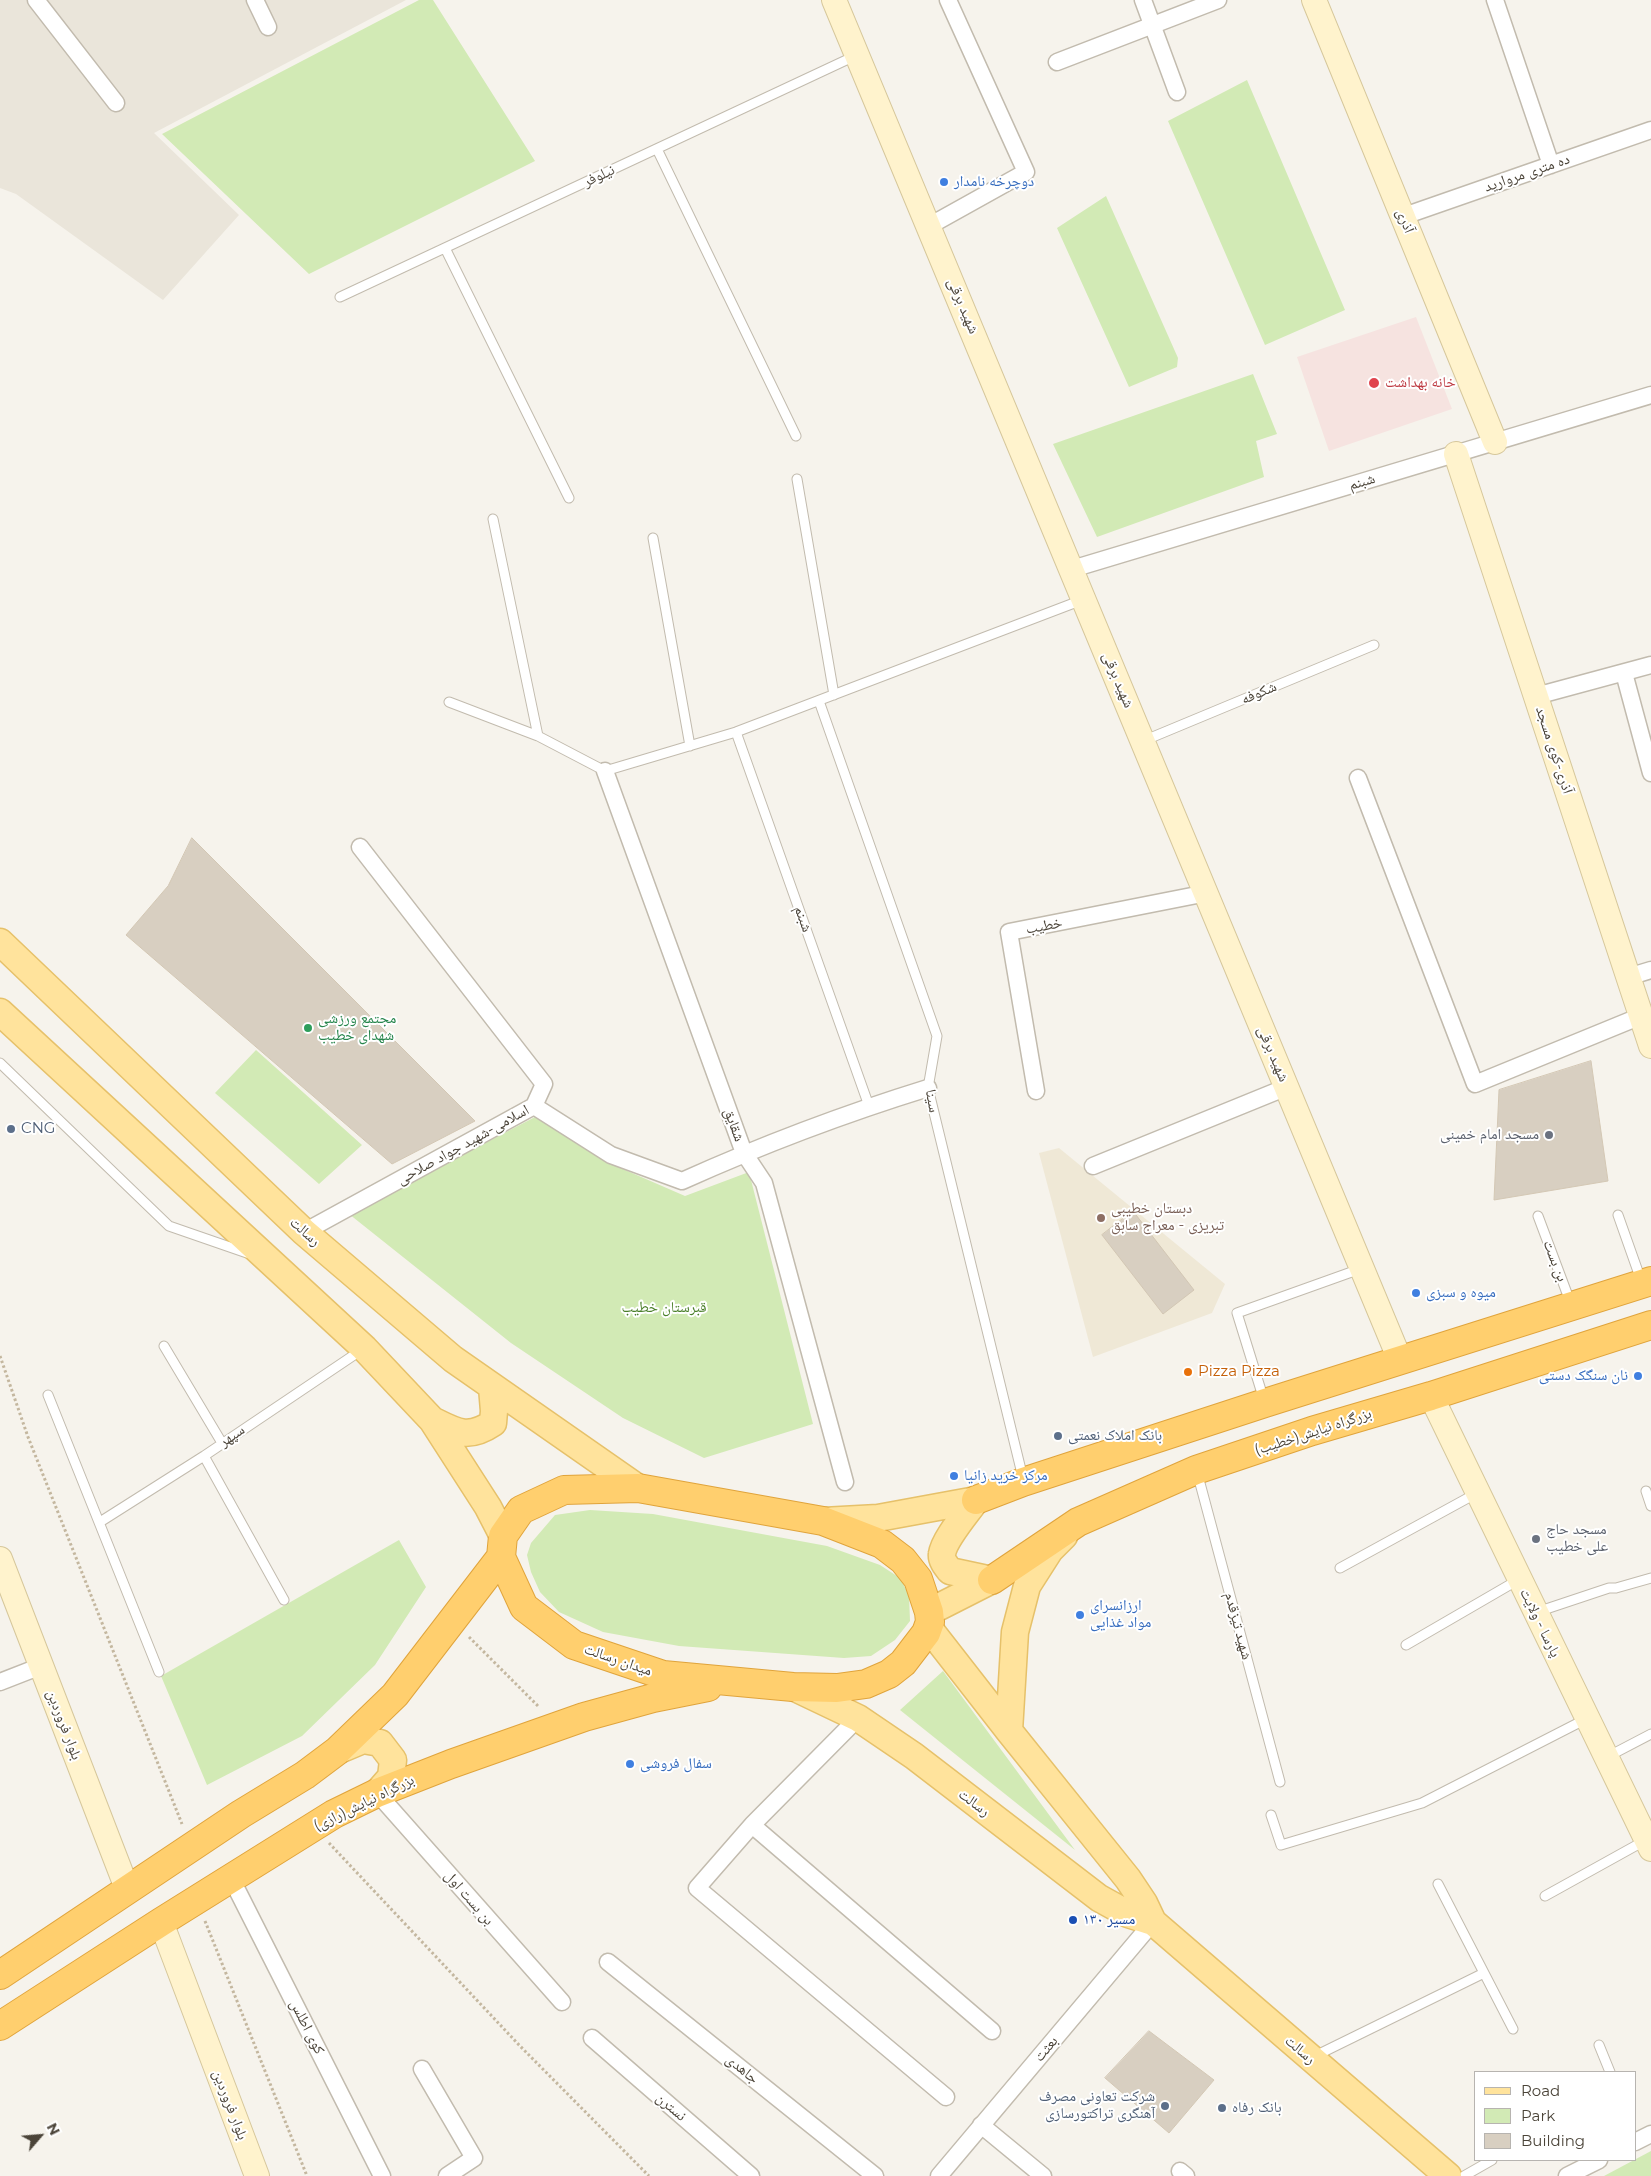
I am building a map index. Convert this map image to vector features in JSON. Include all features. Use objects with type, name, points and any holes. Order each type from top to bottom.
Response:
[{"type":"highway","points":[[976,1500],[1023,1482],[1265,1403],[1647,1283]]},
{"type":"highway","name":"بزرگراه نیایش(خطیب)","points":[[992,1580],[1078,1522],[1196,1470],[1312,1431],[1431,1396],[1651,1325]]},
{"type":"highway","points":[[0,1975],[306,1774],[337,1750],[395,1695],[450,1623],[502,1546],[521,1510],[564,1490],[638,1488],[823,1521],[882,1544],[903,1560],[918,1579],[928,1619]]},
{"type":"highway","name":"میدان رسالت","points":[[502,1546],[524,1606],[574,1645],[663,1675],[793,1687],[847,1687],[866,1684],[889,1674],[903,1663],[917,1647],[928,1619]]},
{"type":"highway","name":"بزرگراه نیایش(رازی)","points":[[0,2026],[314,1826],[377,1793],[451,1764],[584,1717],[654,1698],[739,1681]]},
{"type":"main road","name":"رسالت","points":[[0,942],[304,1232],[453,1359],[638,1488]]},
{"type":"main road","points":[[0,1012],[364,1348],[432,1420],[488,1507],[502,1546]]},
{"type":"main road","points":[[432,1420],[459,1434],[480,1432],[493,1423],[492,1387]]},
{"type":"main road","points":[[823,1521],[878,1518],[976,1500]]},
{"type":"main road","points":[[976,1500],[945,1545],[942,1555],[944,1563],[950,1571],[992,1580]]},
{"type":"main road","points":[[1009,1731],[1015,1632],[1027,1586],[1050,1550],[1078,1522]]},
{"type":"main road","points":[[928,1619],[992,1580]]},
{"type":"main road","name":"رسالت","points":[[928,1619],[1009,1731],[1128,1879],[1144,1903],[1153,1922]]},
{"type":"main road","name":"رسالت","points":[[793,1687],[858,1718],[914,1756],[1099,1898],[1128,1914],[1153,1922],[1310,2058],[1435,2172]]},
{"type":"main road","points":[[337,1750],[363,1740],[380,1743],[393,1760],[391,1777],[377,1793]]},
{"type":"street","points":[[36,0],[116,103]]},
{"type":"street","points":[[255,0],[268,27]]},
{"type":"street","points":[[929,226],[1026,172],[948,0]]},
{"type":"street","points":[[1143,0],[1178,92]]},
{"type":"street","points":[[1057,62],[1218,0]]},
{"type":"street","name":"آذری","points":[[1314,0],[1495,442]]},
{"type":"street","points":[[1495,0],[1551,165]]},
{"type":"street","name":"شهید برقی","points":[[839,2],[857,55],[1400,1360]]},
{"type":"street","name":"ده متری مروارید","points":[[1404,216],[1651,130]]},
{"type":"street","name":"شبنم","points":[[1072,569],[1651,395]]},
{"type":"street","name":"آذری-کوی مسجد","points":[[1456,454],[1651,1046]]},
{"type":"street","points":[[1536,696],[1651,665]]},
{"type":"street","points":[[1624,673],[1651,772]]},
{"type":"street","name":"شقایق","points":[[605,771],[744,1153],[764,1183],[845,1482]]},
{"type":"street","points":[[1358,778],[1475,1084],[1641,1016]]},
{"type":"street","points":[[360,847],[544,1084],[534,1106]]},
{"type":"street","name":"خطیب","points":[[1036,1091],[1009,932],[1207,893]]},
{"type":"street","points":[[1628,977],[1651,970]]},
{"type":"street","points":[[1093,1166],[1287,1087]]},
{"type":"street","name":"اسلامی-شهید جواد صلاحی","points":[[304,1232],[534,1106],[611,1155],[682,1180],[744,1153],[870,1106],[928,1088]]},
{"type":"street","name":"پارسا - ولایت","points":[[1431,1396],[1649,1845]]},
{"type":"street","name":"بلوار فروردین","points":[[0,1559],[128,1891]]},
{"type":"street","points":[[0,1682],[41,1666]]},
{"type":"street","points":[[858,1718],[752,1825],[697,1888],[946,2097]]},
{"type":"street","name":"بن بست اول","points":[[377,1793],[562,2002]]},
{"type":"street","points":[[752,1825],[992,2031]]},
{"type":"street","name":"کوی اطلس","points":[[231,1878],[382,2176]]},
{"type":"street","name":"بلوار فروردین","points":[[161,1922],[257,2176]]},
{"type":"street","name":"بعثت","points":[[939,2176],[1153,1922]]},
{"type":"street","name":"جاهدی","points":[[608,1962],[875,2176]]},
{"type":"street","name":"نسترن","points":[[592,2038],[750,2176]]},
{"type":"street","points":[[422,2069],[474,2158],[447,2176]]},
{"type":"street","points":[[981,2125],[1043,2176]]},
{"type":"street","points":[[1636,2142],[1651,2134]]},
{"type":"street","points":[[1567,2176],[1597,2161]]},
{"type":"lane","name":"نیلوفر","points":[[340,297],[857,55]]},
{"type":"lane","points":[[657,148],[796,436]]},
{"type":"lane","points":[[445,248],[570,498]]},
{"type":"lane","points":[[797,479],[834,695]]},
{"type":"lane","points":[[493,519],[538,736]]},
{"type":"lane","points":[[653,538],[690,746]]},
{"type":"lane","points":[[449,702],[538,736],[605,771],[736,732],[1084,599]]},
{"type":"lane","name":"شکوفه","points":[[1143,741],[1374,645]]},
{"type":"lane","name":"سینا","points":[[819,701],[937,1036],[928,1088],[1023,1482]]},
{"type":"lane","name":"شبنم","points":[[736,732],[870,1106]]},
{"type":"lane","points":[[0,1063],[169,1226],[269,1260]]},
{"type":"lane","points":[[1618,1215],[1647,1283]]},
{"type":"lane","name":"بن بست","points":[[1538,1216],[1572,1306]]},
{"type":"lane","points":[[1265,1403],[1237,1313],[1362,1268]]},
{"type":"lane","points":[[164,1346],[222,1443]]},
{"type":"lane","name":"سپهر","points":[[100,1522],[204,1456],[364,1348]]},
{"type":"lane","points":[[48,1395],[159,1672]]},
{"type":"lane","points":[[204,1456],[284,1600]]},
{"type":"lane","name":"شهید تیزقدم","points":[[1196,1470],[1280,1782]]},
{"type":"lane","points":[[1646,1491],[1651,1506]]},
{"type":"lane","points":[[1340,1568],[1477,1493]]},
{"type":"lane","points":[[1535,1612],[1609,1588],[1616,1588],[1651,1578]]},
{"type":"lane","points":[[1406,1645],[1519,1579]]},
{"type":"lane","points":[[1271,1815],[1281,1845],[1422,1803],[1587,1718]]},
{"type":"lane","points":[[1606,1758],[1651,1734]]},
{"type":"lane","points":[[1545,1896],[1649,1845]]},
{"type":"lane","points":[[1438,1884],[1513,2029]]},
{"type":"lane","points":[[1310,2058],[1484,1973]]},
{"type":"lane","points":[[1599,2045],[1610,2071]]},
{"type":"lane","points":[[1464,2176],[1490,2161]]},
{"type":"path","points":[[0,1356],[28,1436],[191,1848]]},
{"type":"path","points":[[450,1623],[471,1639],[547,1715],[550,1729]]},
{"type":"path","points":[[314,1826],[520,2046],[649,2176]]},
{"type":"path","points":[[196,1900],[307,2176]]},
{"type":"shaded area","points":[[0,0],[406,0],[154,133],[239,215],[163,300],[16,194],[0,188]]},
{"type":"shaded area","name":"خانه بهداشت","points":[[1416,317],[1452,409],[1329,451],[1297,357]]},
{"type":"shaded area","name":"دبستان خطیبی تبریزی - معراج سابق","points":[[1059,1148],[1225,1284],[1212,1313],[1093,1357],[1039,1153]]},
{"type":"green space","points":[[419,0],[433,0],[535,161],[309,274],[162,134]]},
{"type":"green space","points":[[1247,80],[1345,310],[1265,345],[1168,121]]},
{"type":"green space","points":[[1106,196],[1178,358],[1177,367],[1129,387],[1057,228]]},
{"type":"green space","points":[[1253,374],[1277,434],[1256,441],[1264,477],[1097,537],[1053,444]]},
{"type":"green space","points":[[256,1050],[362,1145],[319,1184],[215,1093]]},
{"type":"green space","name":"قبرستان خطیب","points":[[535,1117],[609,1163],[685,1196],[749,1172],[813,1424],[704,1458],[623,1418],[511,1343],[349,1214]]},
{"type":"green space","points":[[590,1510],[653,1514],[827,1546],[880,1565],[900,1578],[909,1595],[910,1621],[895,1640],[871,1656],[844,1658],[679,1646],[603,1632],[559,1612],[540,1592],[531,1572],[527,1555],[531,1543],[555,1515]]},
{"type":"green space","points":[[399,1540],[426,1587],[375,1665],[302,1736],[207,1785],[161,1676]]},
{"type":"green space","points":[[943,1671],[1075,1850],[900,1710]]},
{"type":"green space","points":[[1651,2151],[1651,2176],[1604,2176],[1632,2161],[1636,2161],[1636,2159]]},
{"type":"building","name":"مجتمع ورزشی شهدای خطیب","points":[[192,838],[475,1121],[392,1164],[126,935],[168,886]]},
{"type":"building","name":"مسجد امام خمینی","points":[[1591,1061],[1608,1181],[1494,1200],[1499,1090]]},
{"type":"building","points":[[1133,1211],[1194,1290],[1163,1314],[1102,1235]]},
{"type":"building","name":"شرکت تعاونی مصرف آهنگری تراکتورسازی","points":[[1149,2031],[1214,2080],[1169,2133],[1105,2078]]},
{"type":"place","name":"دوچرخه نامدار","points":[[944,182]]},
{"type":"place","name":"خانه بهداشت","points":[[1374,383]]},
{"type":"place","name":"مجتمع ورزشی شهدای خطیب","points":[[308,1028]]},
{"type":"place","name":"CNG","points":[[11,1129]]},
{"type":"place","name":"مسجد امام خمینی","points":[[1549,1135]]},
{"type":"place","name":"دبستان خطیبی تبریزی - معراج سابق","points":[[1101,1218]]},
{"type":"place","name":"میوه و سبزی","points":[[1416,1293]]},
{"type":"place","name":"Pizza Pizza","points":[[1188,1372]]},
{"type":"place","name":"نان سنگک دستی","points":[[1638,1376]]},
{"type":"place","name":"بانک املاک نعمتی","points":[[1058,1436]]},
{"type":"place","name":"مرکز خرید زانیا","points":[[954,1476]]},
{"type":"place","name":"مسجد حاج علی خطیب","points":[[1536,1539]]},
{"type":"place","name":"ارزانسرای مواد غذایی","points":[[1080,1615]]},
{"type":"place","name":"سفال فروشی","points":[[630,1764]]},
{"type":"place","name":"مسیر ۱۳۰","points":[[1073,1920]]},
{"type":"place","name":"شرکت تعاونی مصرف آهنگری تراکتورسازی","points":[[1165,2106]]},
{"type":"place","name":"بانک رفاه","points":[[1222,2108]]}]
